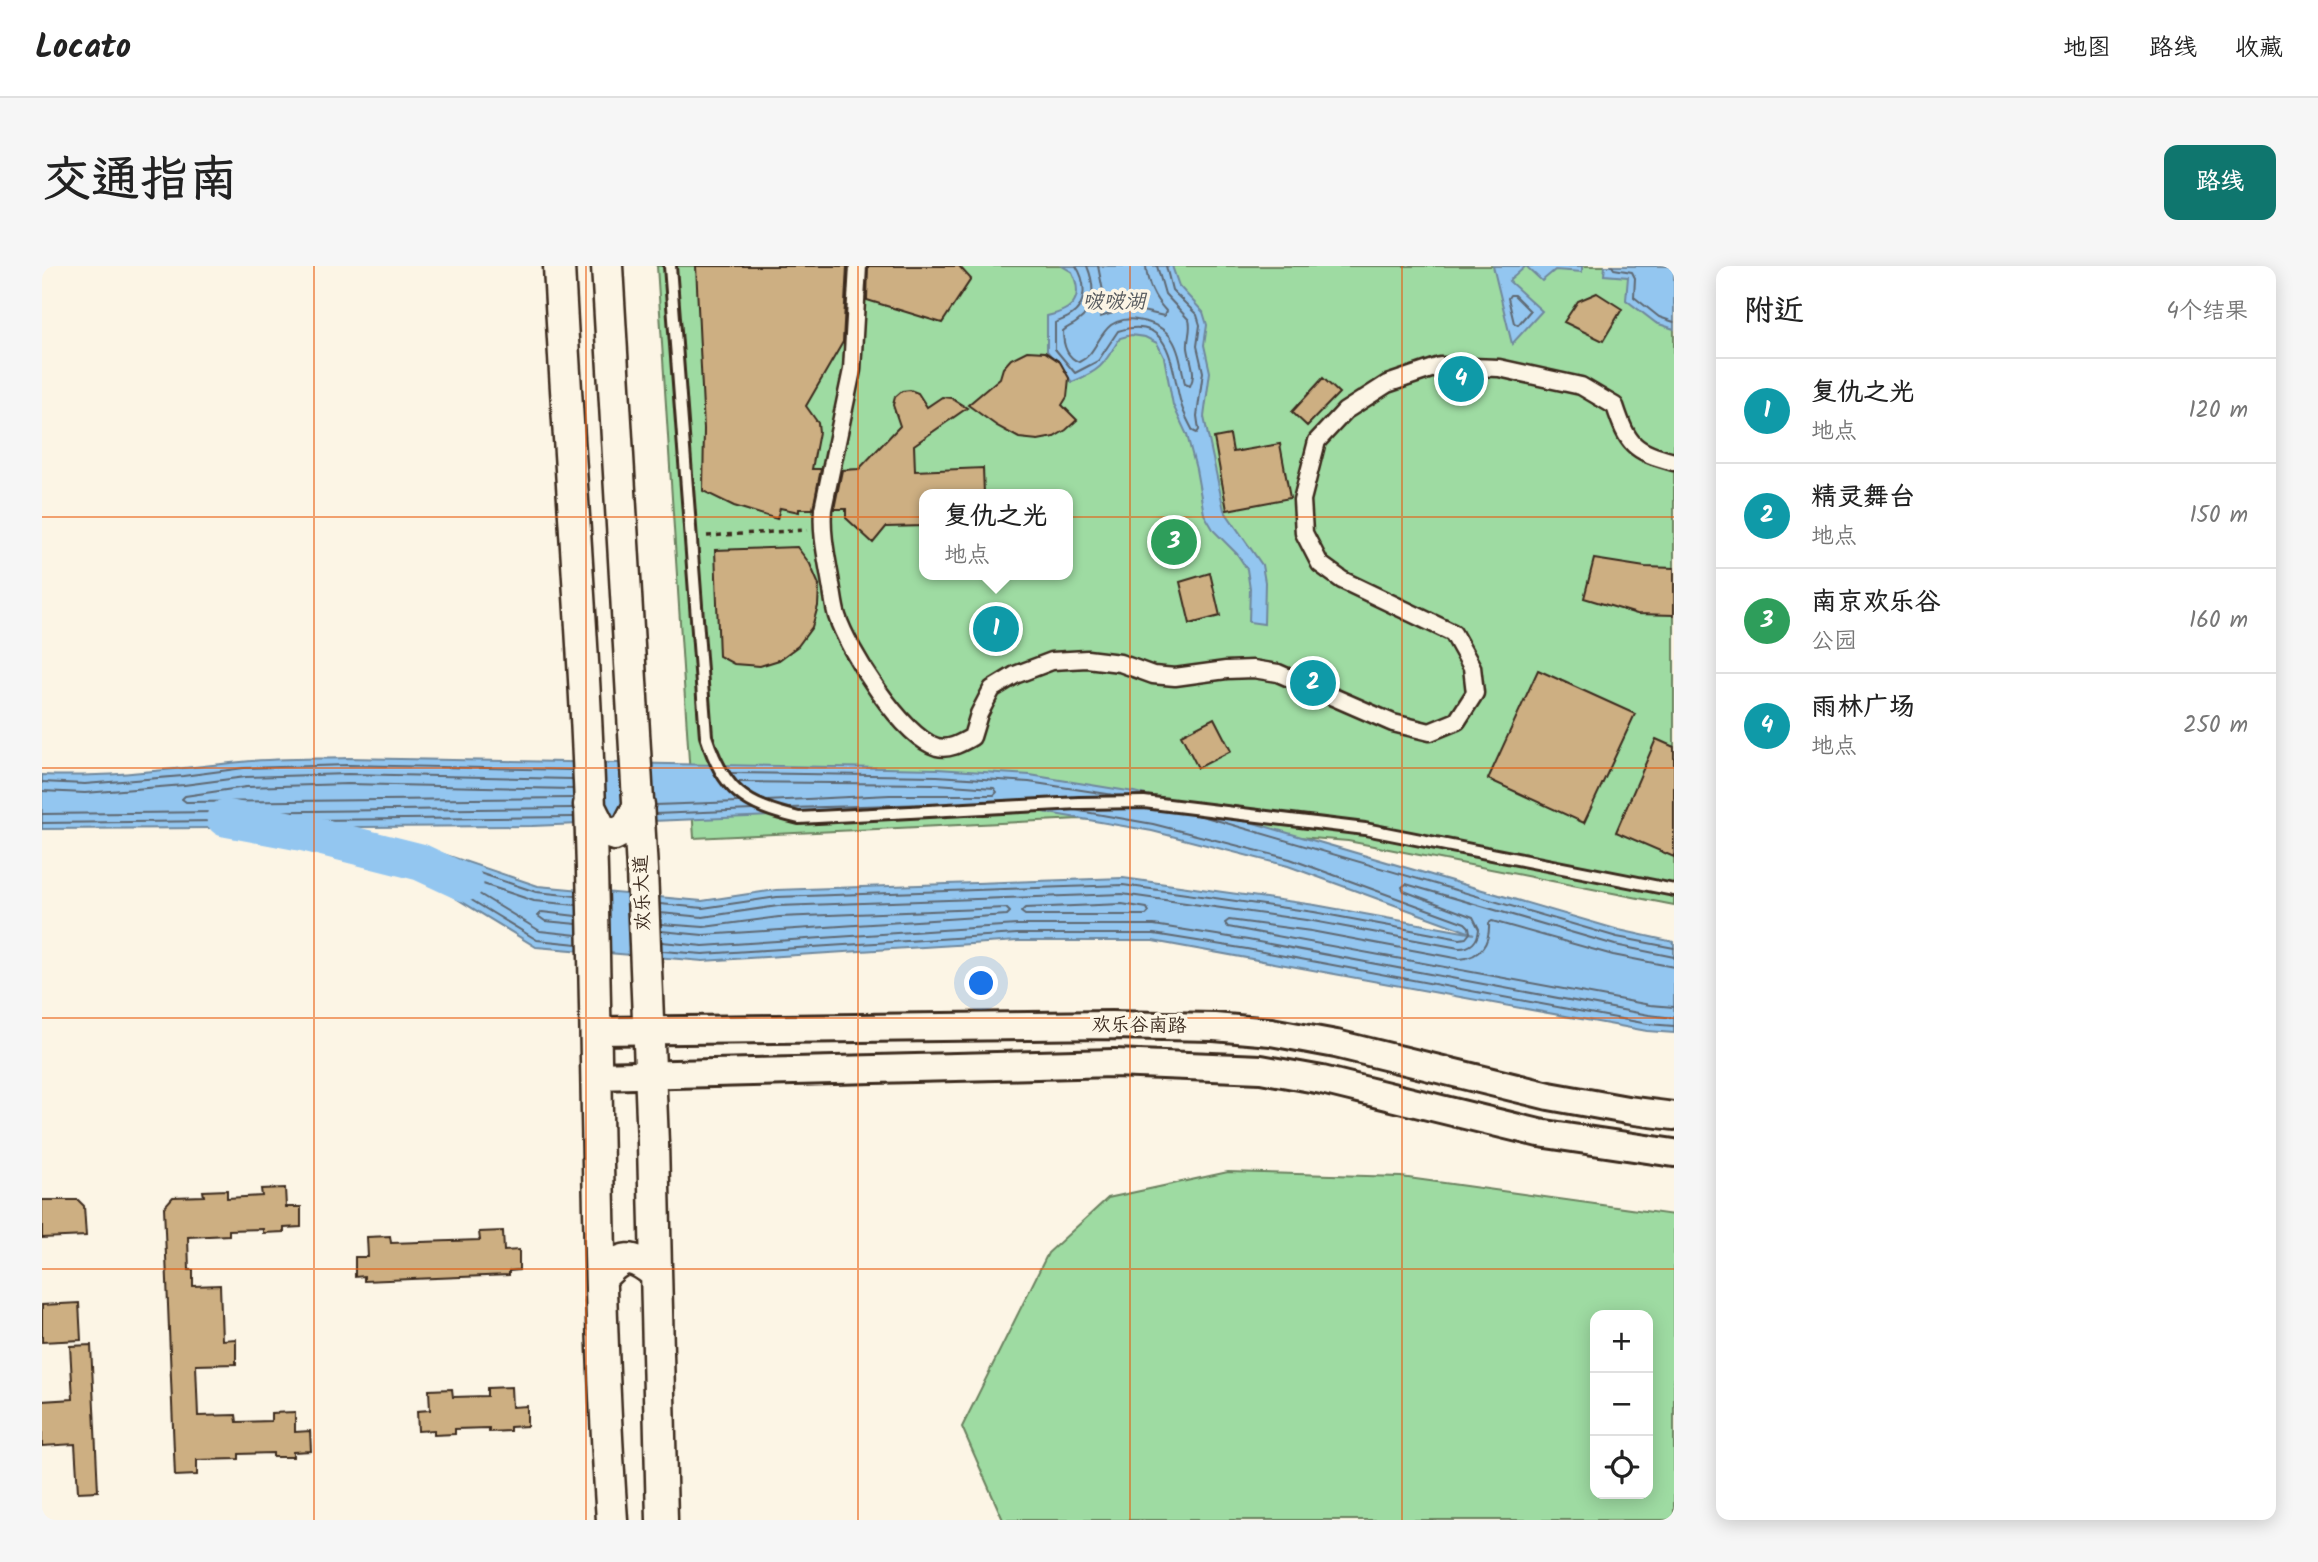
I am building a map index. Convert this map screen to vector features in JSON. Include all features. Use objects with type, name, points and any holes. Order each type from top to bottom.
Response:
[{"type":"main road","points":[[559,266],[592,869],[601,1277],[612,1520]]},
{"type":"main road","name":"欢乐大道","points":[[607,266],[639,805],[649,1029],[662,1520]]},
{"type":"main road","points":[[572,476],[582,460],[594,454],[608,461],[619,478]]},
{"type":"main road","points":[[589,804],[601,829],[614,835],[627,828],[639,805]]},
{"type":"main road","points":[[601,1277],[615,1262],[625,1258],[639,1260],[655,1273]]},
{"type":"street","points":[[858,266],[852,370],[821,529],[836,615],[858,662],[890,707],[924,742],[940,748],[957,746],[972,737],[979,714],[992,689],[1015,675],[1052,661],[1087,659],[1120,663],[1153,675],[1175,677],[1226,670],[1253,669],[1278,673],[1393,723],[1430,732],[1457,721],[1475,693],[1472,667],[1453,633],[1342,580],[1320,564],[1304,533],[1303,500],[1317,441],[1345,411],[1387,384],[1440,366],[1499,368],[1581,386],[1615,406],[1625,437],[1649,456],[1674,462]]},
{"type":"street","name":"欢乐谷南路","points":[[596,1031],[1111,1024],[1225,1028],[1271,1032],[1336,1044],[1549,1096],[1674,1116]]},
{"type":"street","name":"欢乐谷南路","points":[[596,1076],[1100,1063],[1250,1068],[1322,1080],[1539,1133],[1674,1153]]},
{"type":"street","points":[[1618,1146],[1640,1140],[1644,1130],[1642,1122],[1628,1110]]},
{"type":"lane","points":[[670,266],[706,736],[716,766],[737,793],[765,810],[799,818],[1144,802],[1365,829],[1674,890]]},
{"type":"path","points":[[691,537],[821,529]]},
{"type":"green space","points":[[657,266],[1674,266],[1674,905],[1348,841],[1080,819],[694,838]]},
{"type":"green space","points":[[1228,1172],[1401,1177],[1674,1215],[1674,1520],[1003,1520],[962,1427],[1048,1253],[1108,1198]]},
{"type":"water","name":"啵啵湖","points":[[1062,266],[1172,266],[1179,286],[1203,312],[1207,325],[1204,345],[1210,372],[1204,417],[1224,510],[1262,565],[1265,582],[1264,624],[1249,622],[1250,589],[1247,569],[1237,554],[1214,531],[1204,514],[1187,435],[1173,405],[1164,357],[1157,343],[1145,337],[1131,335],[1120,338],[1101,365],[1090,374],[1072,382],[1047,351],[1047,316],[1070,306],[1076,296],[1077,289],[1072,272]]},
{"type":"water","points":[[1493,266],[1526,266],[1509,281],[1542,311],[1512,344]]},
{"type":"water","points":[[1526,266],[1582,266],[1582,272],[1555,270],[1542,281]]},
{"type":"water","points":[[1605,266],[1674,266],[1674,329],[1656,323],[1626,300],[1628,277],[1604,275]]},
{"type":"water","points":[[281,759],[937,769],[1030,775],[1134,792],[1247,821],[1619,930],[1674,942],[1674,1033],[1647,1031],[1153,941],[1018,941],[703,961],[536,947],[418,875],[423,847],[538,886],[702,901],[776,890],[1123,878],[1315,905],[1474,934],[1288,866],[1152,831],[1037,811],[890,811],[532,826],[42,829],[42,775],[117,774]]},
{"type":"building","points":[[696,266],[847,266],[843,342],[806,406],[818,423],[819,432],[812,469],[821,469],[813,509],[799,509],[799,512],[780,508],[777,519],[734,506],[703,491],[704,429]]},
{"type":"building","points":[[868,266],[959,266],[971,279],[942,323],[867,300]]},
{"type":"building","points":[[1597,293],[1622,309],[1603,341],[1564,322],[1578,301]]},
{"type":"building","points":[[1027,351],[1045,352],[1060,362],[1069,378],[1067,397],[1062,405],[1077,420],[1054,437],[1038,440],[1019,438],[968,405],[1000,378],[1003,368],[1011,359]]},
{"type":"building","points":[[1323,378],[1339,393],[1307,426],[1292,412]]},
{"type":"building","points":[[902,391],[918,393],[927,407],[942,397],[951,398],[967,408],[914,445],[915,471],[983,468],[984,489],[919,489],[919,526],[886,527],[873,543],[846,518],[846,509],[834,509],[842,470],[859,469],[900,426],[893,405],[895,397]]},
{"type":"building","points":[[1230,435],[1233,452],[1280,444],[1290,498],[1227,510],[1214,438]]},
{"type":"building","points":[[797,547],[810,564],[819,585],[818,606],[812,627],[798,646],[779,660],[760,666],[734,664],[719,656],[715,550]]},
{"type":"building","points":[[1594,559],[1645,567],[1674,568],[1674,615],[1637,614],[1584,598]]},
{"type":"building","points":[[1210,573],[1220,616],[1190,624],[1180,582]]},
{"type":"building","points":[[1538,670],[1635,714],[1584,823],[1488,779]]},
{"type":"building","points":[[1214,718],[1231,751],[1198,768],[1181,735]]},
{"type":"building","points":[[1656,739],[1674,747],[1674,857],[1616,832]]},
{"type":"building","points":[[285,1188],[286,1207],[301,1207],[301,1227],[284,1228],[284,1232],[263,1233],[263,1229],[229,1230],[229,1235],[188,1237],[189,1270],[193,1270],[193,1286],[220,1285],[222,1340],[236,1339],[236,1364],[196,1365],[198,1416],[236,1415],[237,1422],[271,1421],[271,1413],[295,1412],[295,1432],[310,1431],[311,1451],[293,1452],[293,1457],[273,1457],[273,1453],[239,1454],[239,1459],[197,1460],[197,1475],[175,1476],[164,1207],[173,1197],[204,1196],[203,1191],[227,1190],[227,1198],[262,1196],[261,1189]]},
{"type":"building","points":[[42,1200],[78,1200],[84,1206],[86,1236],[42,1238]]},
{"type":"building","points":[[503,1231],[504,1251],[519,1250],[519,1270],[509,1271],[509,1275],[364,1281],[364,1276],[355,1277],[355,1257],[368,1257],[367,1237],[390,1236],[391,1243],[480,1240],[479,1232]]},
{"type":"building","points":[[79,1303],[81,1340],[42,1342],[42,1305]]},
{"type":"building","points":[[91,1345],[98,1491],[78,1492],[75,1444],[42,1446],[42,1401],[73,1399],[70,1346]]},
{"type":"building","points":[[511,1387],[512,1407],[527,1406],[527,1426],[510,1427],[510,1431],[489,1432],[489,1428],[455,1429],[455,1434],[434,1435],[434,1430],[418,1431],[417,1411],[430,1410],[429,1390],[452,1389],[453,1397],[487,1396],[487,1388]]},
{"type":"waterway","points":[[225,818],[305,833],[420,862],[465,883]]},
{"type":"place","name":"雨林广场","points":[[1461,379]]},
{"type":"place","name":"南京欢乐谷","points":[[1174,542]]},
{"type":"place","name":"复仇之光","points":[[996,629]]},
{"type":"place","name":"精灵舞台","points":[[1313,683]]}]
